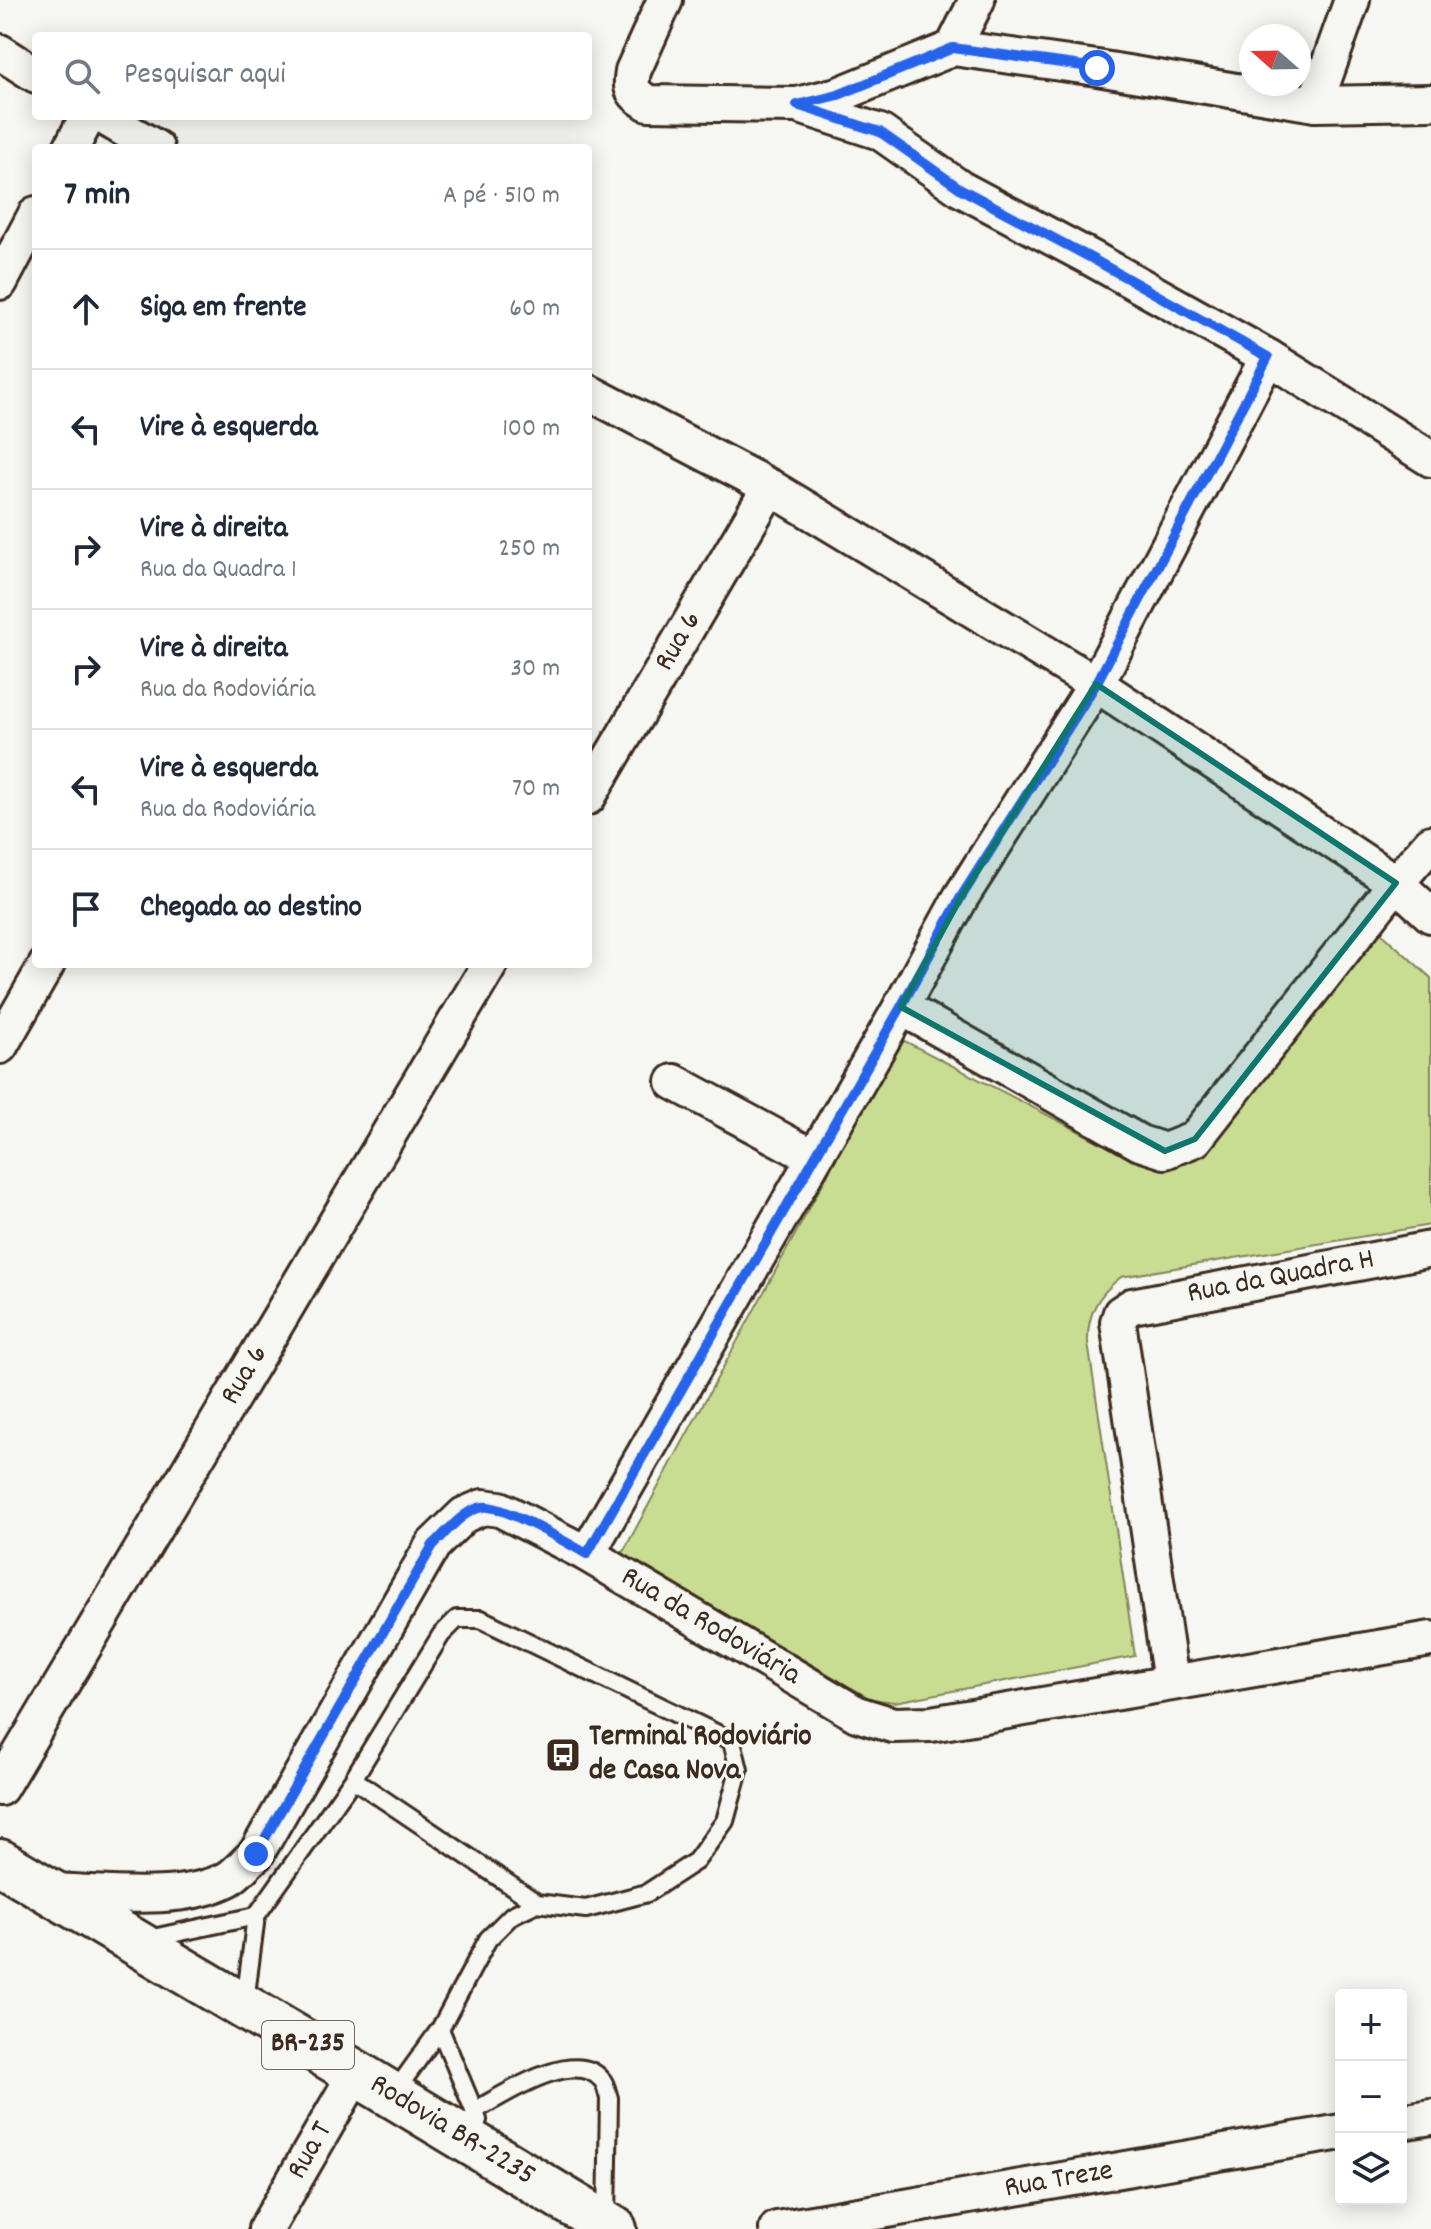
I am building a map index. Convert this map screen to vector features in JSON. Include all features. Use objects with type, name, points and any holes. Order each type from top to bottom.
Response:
[{"type":"main road","name":"Rodovia BR-2235","points":[[0,1862],[611,2227]]},
{"type":"street","points":[[665,0],[633,71],[631,84],[635,95],[648,103],[797,105],[838,95],[953,48],[1315,104],[1431,102]]},
{"type":"street","points":[[953,48],[977,0]]},
{"type":"street","points":[[1315,104],[1352,0]]},
{"type":"street","points":[[0,52],[32,72]]},
{"type":"street","points":[[797,105],[880,132],[961,189],[1268,357],[1431,459]]},
{"type":"street","points":[[73,144],[86,120]]},
{"type":"street","points":[[109,120],[149,144]]},
{"type":"street","points":[[0,282],[32,222]]},
{"type":"street","points":[[587,1554],[961,897],[1096,684],[1268,357]]},
{"type":"street","points":[[592,394],[770,487],[1096,684],[1396,883],[1431,915]]},
{"type":"street","name":"Rua 6","points":[[592,790],[770,487]]},
{"type":"street","points":[[901,1007],[1140,1143],[1165,1151],[1195,1139],[1396,883],[1431,843]]},
{"type":"street","points":[[0,1046],[45,968]]},
{"type":"street","name":"Rua 6","points":[[0,1788],[488,968]]},
{"type":"street","points":[[674,1082],[813,1157]]},
{"type":"street","name":"Rua da Quadra H","points":[[1171,1682],[1118,1322],[1121,1313],[1132,1306],[1431,1249]]},
{"type":"street","name":"Rua da Rodoviária","points":[[48,1891],[165,1894],[197,1889],[229,1878],[256,1854],[433,1545],[464,1515],[483,1507],[500,1509],[587,1554],[857,1714],[893,1725],[931,1724],[1431,1639]]},
{"type":"street","name":"Rua T","points":[[266,2229],[356,2073]]},
{"type":"street","points":[[1407,2121],[1431,2117]]},
{"type":"street","name":"Rua Treze","points":[[777,2229],[1335,2133]]},
{"type":"lane","points":[[245,2007],[256,1916],[353,1779],[441,1635],[457,1619],[481,1619],[732,1741],[739,1770],[725,1821],[696,1861],[647,1893],[586,1909],[537,1903],[353,1779]]},
{"type":"lane","points":[[393,2095],[440,2029],[488,1939],[512,1915],[537,1903]]},
{"type":"lane","points":[[135,1942],[256,1916]]},
{"type":"lane","points":[[440,2029],[493,2157]]},
{"type":"lane","points":[[474,2111],[545,2073],[569,2068],[590,2072],[602,2080],[609,2098],[611,2227]]},
{"type":"highlighted area","points":[[1096,684],[1396,883],[1195,1139],[1165,1151],[901,1007],[961,897]]},
{"type":"green space","points":[[1379,931],[1431,978],[1431,1225],[1121,1277],[1100,1298],[1092,1314],[1088,1343],[1135,1656],[895,1702],[871,1699],[622,1554],[901,1039],[1136,1161],[1177,1163],[1202,1156]]},
{"type":"place","name":"Terminal Rodoviário de Casa Nova","points":[[563,1755]]},
{"type":"route","points":[[256,1854],[433,1545],[464,1515],[483,1507],[500,1509],[587,1554],[961,897],[1096,684],[1268,357],[961,189],[880,132],[797,105],[838,95],[953,48],[1097,68]]}]
